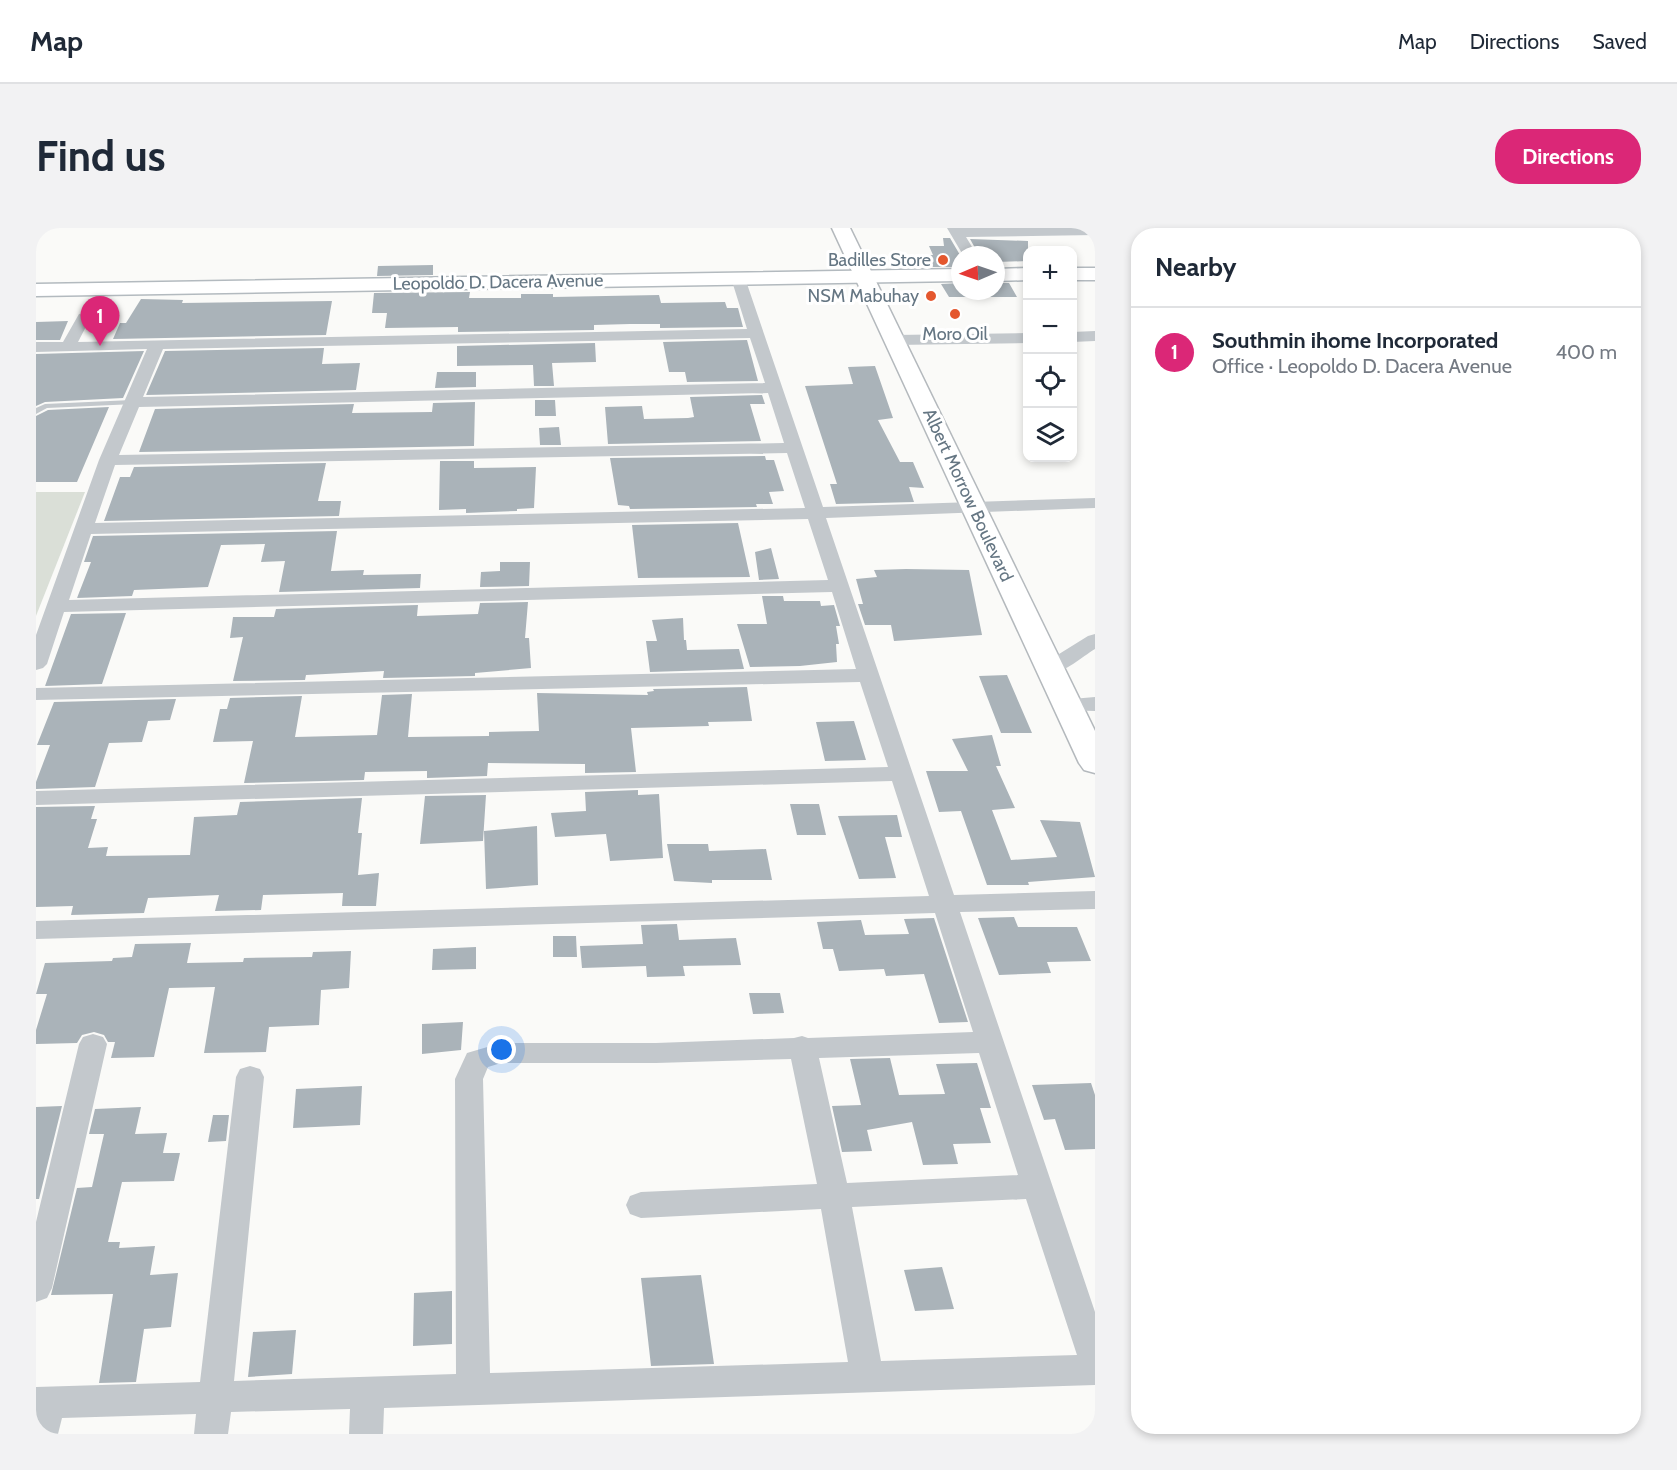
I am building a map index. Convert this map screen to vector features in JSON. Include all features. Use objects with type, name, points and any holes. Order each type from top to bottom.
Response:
[{"type":"main road","name":"Albert Morrow Boulevard","points":[[841,228],[1095,763]]},
{"type":"main road","points":[[1005,275],[1023,274]]},
{"type":"main road","points":[[1077,274],[1094,275]]},
{"type":"main road","name":"Leopoldo D. Dacera Avenue","points":[[36,290],[951,275]]},
{"type":"street","points":[[955,231],[1095,231]]},
{"type":"street","points":[[955,231],[964,246]]},
{"type":"street","points":[[738,278],[1095,1361]]},
{"type":"street","points":[[68,346],[84,317]]},
{"type":"street","points":[[36,347],[757,333]]},
{"type":"street","points":[[1077,337],[1095,336]]},
{"type":"street","points":[[895,340],[1023,338]]},
{"type":"street","points":[[36,664],[108,460],[157,344]]},
{"type":"street","points":[[132,402],[775,388]]},
{"type":"street","points":[[108,460],[795,448]]},
{"type":"street","points":[[82,529],[975,509],[1095,503]]},
{"type":"street","points":[[58,606],[841,586]]},
{"type":"street","points":[[1050,668],[1095,640]]},
{"type":"street","points":[[36,694],[870,675]]},
{"type":"street","points":[[1068,705],[1095,704]]},
{"type":"street","points":[[36,798],[902,774]]},
{"type":"street","points":[[36,930],[1095,900]]},
{"type":"street","points":[[473,1390],[469,1078],[477,1060],[501,1053],[656,1053],[991,1041]]},
{"type":"street","points":[[36,1288],[93,1044]]},
{"type":"street","points":[[802,1046],[834,1194],[867,1377]]},
{"type":"street","points":[[211,1434],[250,1077]]},
{"type":"street","points":[[641,1204],[1037,1186]]},
{"type":"street","points":[[42,1413],[216,1398],[1095,1370]]},
{"type":"street","points":[[366,1434],[368,1393]]},
{"type":"lane","points":[[36,412],[45,406],[132,402]]},
{"type":"shaded area","points":[[36,492],[85,492],[36,616]]},
{"type":"building","points":[[943,238],[950,238],[955,246],[951,246],[951,267],[932,267],[924,255],[933,255],[929,246],[944,246]]},
{"type":"building","points":[[970,239],[1028,241],[1028,246],[1023,246],[1023,261],[1005,262],[1005,246],[974,246]]},
{"type":"building","points":[[433,265],[433,275],[377,276],[378,266]]},
{"type":"building","points":[[951,283],[951,297],[949,297],[941,284]]},
{"type":"building","points":[[1005,283],[1009,283],[1017,297],[1005,297]]},
{"type":"building","points":[[470,292],[469,298],[521,298],[521,294],[553,294],[553,297],[659,295],[661,303],[725,302],[727,308],[738,308],[743,327],[660,328],[660,324],[630,324],[594,325],[594,330],[458,332],[458,327],[385,328],[387,313],[372,313],[374,293]]},
{"type":"building","points":[[141,299],[183,300],[182,303],[332,301],[326,335],[113,339],[120,323],[126,323]]},
{"type":"building","points":[[68,321],[60,340],[36,340],[36,322]]},
{"type":"building","points":[[747,340],[758,381],[687,382],[685,372],[669,372],[663,342]]},
{"type":"building","points":[[595,343],[596,362],[552,363],[554,386],[534,386],[533,365],[457,366],[457,346]]},
{"type":"building","points":[[324,348],[322,364],[360,363],[356,390],[146,395],[165,351]]},
{"type":"building","points":[[144,351],[123,398],[45,402],[36,406],[36,354]]},
{"type":"building","points":[[875,366],[893,418],[878,420],[900,462],[913,462],[924,488],[909,487],[914,502],[836,504],[830,484],[837,484],[805,386],[853,384],[848,367]]},
{"type":"building","points":[[437,372],[476,372],[476,387],[435,388]]},
{"type":"building","points":[[762,395],[765,404],[750,404],[761,441],[608,444],[605,407],[642,406],[644,419],[688,418],[694,417],[690,397]]},
{"type":"building","points":[[535,400],[555,400],[556,416],[535,416]]},
{"type":"building","points":[[475,402],[474,446],[139,452],[155,409],[354,404],[352,413],[432,412],[433,403]]},
{"type":"building","points":[[109,407],[77,482],[36,482],[36,416],[48,410]]},
{"type":"building","points":[[559,427],[561,445],[540,445],[539,428]]},
{"type":"building","points":[[765,456],[766,460],[774,460],[784,491],[769,492],[773,504],[756,504],[757,507],[630,509],[629,506],[618,505],[610,458]]},
{"type":"building","points":[[440,461],[474,461],[474,468],[536,467],[534,508],[466,513],[466,509],[439,510]]},
{"type":"building","points":[[326,463],[318,501],[341,501],[339,516],[104,521],[120,477],[130,477],[134,467]]},
{"type":"building","points":[[738,523],[750,577],[638,578],[632,525]]},
{"type":"building","points":[[337,531],[331,571],[364,570],[363,575],[421,574],[420,588],[279,592],[285,561],[261,562],[265,544],[221,545],[208,587],[134,590],[132,596],[77,598],[91,562],[84,562],[93,536]]},
{"type":"building","points":[[771,548],[779,579],[759,580],[755,552]]},
{"type":"building","points":[[500,562],[530,562],[529,586],[480,587],[481,572],[500,571]]},
{"type":"building","points":[[874,570],[969,570],[982,635],[894,641],[891,625],[865,625],[858,604],[863,604],[856,579],[877,577]]},
{"type":"building","points":[[762,596],[783,596],[784,601],[820,601],[821,606],[834,605],[840,626],[836,626],[839,644],[836,644],[837,662],[800,666],[750,667],[737,624],[767,624]]},
{"type":"building","points":[[528,602],[525,638],[529,638],[531,668],[475,673],[475,676],[383,678],[384,671],[306,675],[305,680],[233,681],[243,637],[230,638],[233,617],[274,617],[276,609],[418,605],[417,616],[478,614],[480,603]]},
{"type":"building","points":[[126,613],[102,684],[45,686],[71,614]]},
{"type":"building","points":[[683,618],[687,650],[739,649],[744,669],[650,672],[646,641],[657,641],[652,620]]},
{"type":"building","points":[[1007,675],[1032,733],[1001,733],[979,676]]},
{"type":"building","points":[[747,687],[752,721],[708,722],[709,726],[631,728],[636,772],[585,773],[585,764],[488,763],[487,776],[427,778],[427,771],[365,772],[364,780],[244,783],[253,741],[213,742],[220,709],[227,709],[230,698],[302,696],[295,737],[377,735],[382,695],[412,694],[408,737],[489,736],[489,732],[539,731],[537,693],[648,695],[647,692],[654,691],[653,689]]},
{"type":"building","points":[[176,699],[170,720],[148,721],[142,742],[109,743],[95,787],[36,789],[36,782],[50,745],[37,745],[54,702]]},
{"type":"building","points":[[854,721],[866,760],[825,761],[816,722]]},
{"type":"building","points":[[992,735],[1001,766],[996,766],[1015,808],[992,810],[1011,860],[1057,857],[1040,820],[1080,822],[1095,877],[1028,882],[1029,885],[987,885],[961,811],[939,812],[926,771],[968,771],[952,739]]},
{"type":"building","points":[[638,790],[638,795],[659,794],[663,858],[610,861],[606,834],[555,837],[551,813],[586,811],[585,792]]},
{"type":"building","points":[[486,795],[483,841],[420,844],[425,796]]},
{"type":"building","points":[[362,798],[358,833],[362,833],[358,875],[379,873],[376,906],[342,906],[343,893],[263,895],[261,910],[215,911],[219,895],[148,898],[144,913],[71,915],[73,906],[36,907],[36,807],[95,806],[91,819],[97,819],[88,848],[108,847],[106,856],[190,855],[194,817],[237,815],[240,802]]},
{"type":"building","points":[[790,804],[819,804],[826,835],[797,835]]},
{"type":"building","points":[[897,815],[902,837],[885,837],[896,878],[859,879],[838,816]]},
{"type":"building","points":[[537,826],[538,885],[486,889],[484,831]]},
{"type":"building","points":[[667,844],[708,844],[709,851],[766,849],[772,880],[712,880],[712,883],[674,881]]},
{"type":"building","points":[[1014,917],[1018,927],[1077,927],[1091,961],[1047,962],[1051,973],[999,975],[978,918]]},
{"type":"building","points":[[934,918],[968,1022],[939,1023],[924,974],[886,976],[884,969],[839,971],[833,949],[823,949],[817,922],[861,920],[865,935],[909,934],[904,919]]},
{"type":"building","points":[[677,924],[679,940],[736,938],[741,965],[683,966],[685,976],[647,977],[646,966],[582,968],[580,946],[643,944],[641,925]]},
{"type":"building","points":[[553,936],[576,936],[577,957],[553,957]]},
{"type":"building","points":[[191,943],[187,963],[243,962],[244,958],[312,957],[313,952],[351,951],[349,988],[321,990],[319,1025],[269,1027],[266,1052],[204,1053],[215,987],[169,988],[154,1057],[111,1058],[115,1042],[108,1042],[104,1035],[94,1032],[82,1035],[77,1043],[36,1044],[36,1030],[47,994],[36,994],[45,963],[112,961],[113,958],[132,957],[135,944]]},
{"type":"building","points":[[476,947],[476,969],[432,970],[433,949]]},
{"type":"building","points":[[749,993],[780,993],[784,1013],[753,1014]]},
{"type":"building","points":[[463,1022],[461,1050],[422,1054],[422,1024]]},
{"type":"building","points":[[890,1058],[899,1095],[945,1094],[936,1064],[977,1063],[991,1108],[980,1108],[991,1143],[953,1144],[958,1164],[923,1165],[912,1122],[867,1130],[872,1151],[842,1152],[832,1106],[861,1105],[850,1059]]},
{"type":"building","points":[[1091,1083],[1095,1095],[1095,1149],[1065,1150],[1055,1119],[1044,1120],[1032,1085]]},
{"type":"building","points":[[362,1086],[360,1125],[293,1128],[296,1089]]},
{"type":"building","points":[[62,1106],[39,1199],[36,1199],[36,1107]]},
{"type":"building","points":[[141,1107],[135,1134],[167,1133],[163,1153],[180,1153],[174,1181],[122,1182],[108,1242],[120,1242],[119,1248],[155,1246],[150,1275],[178,1273],[171,1327],[144,1329],[136,1382],[99,1383],[113,1294],[51,1295],[77,1188],[92,1187],[104,1134],[89,1134],[95,1109]]},
{"type":"building","points":[[213,1115],[229,1115],[226,1141],[208,1142]]},
{"type":"building","points":[[942,1267],[954,1309],[915,1311],[904,1270]]},
{"type":"building","points":[[701,1275],[714,1364],[651,1366],[641,1278]]},
{"type":"building","points":[[452,1291],[452,1344],[413,1346],[414,1293]]},
{"type":"building","points":[[296,1330],[292,1374],[248,1377],[253,1332]]},
{"type":"place","name":"Badilles Store","points":[[943,260]]},
{"type":"place","name":"NSM Mabuhay","points":[[931,296]]},
{"type":"place","name":"Moro Oil","points":[[955,314]]},
{"type":"place","name":"Southmin ihome Incorporated","points":[[100,346]]}]
